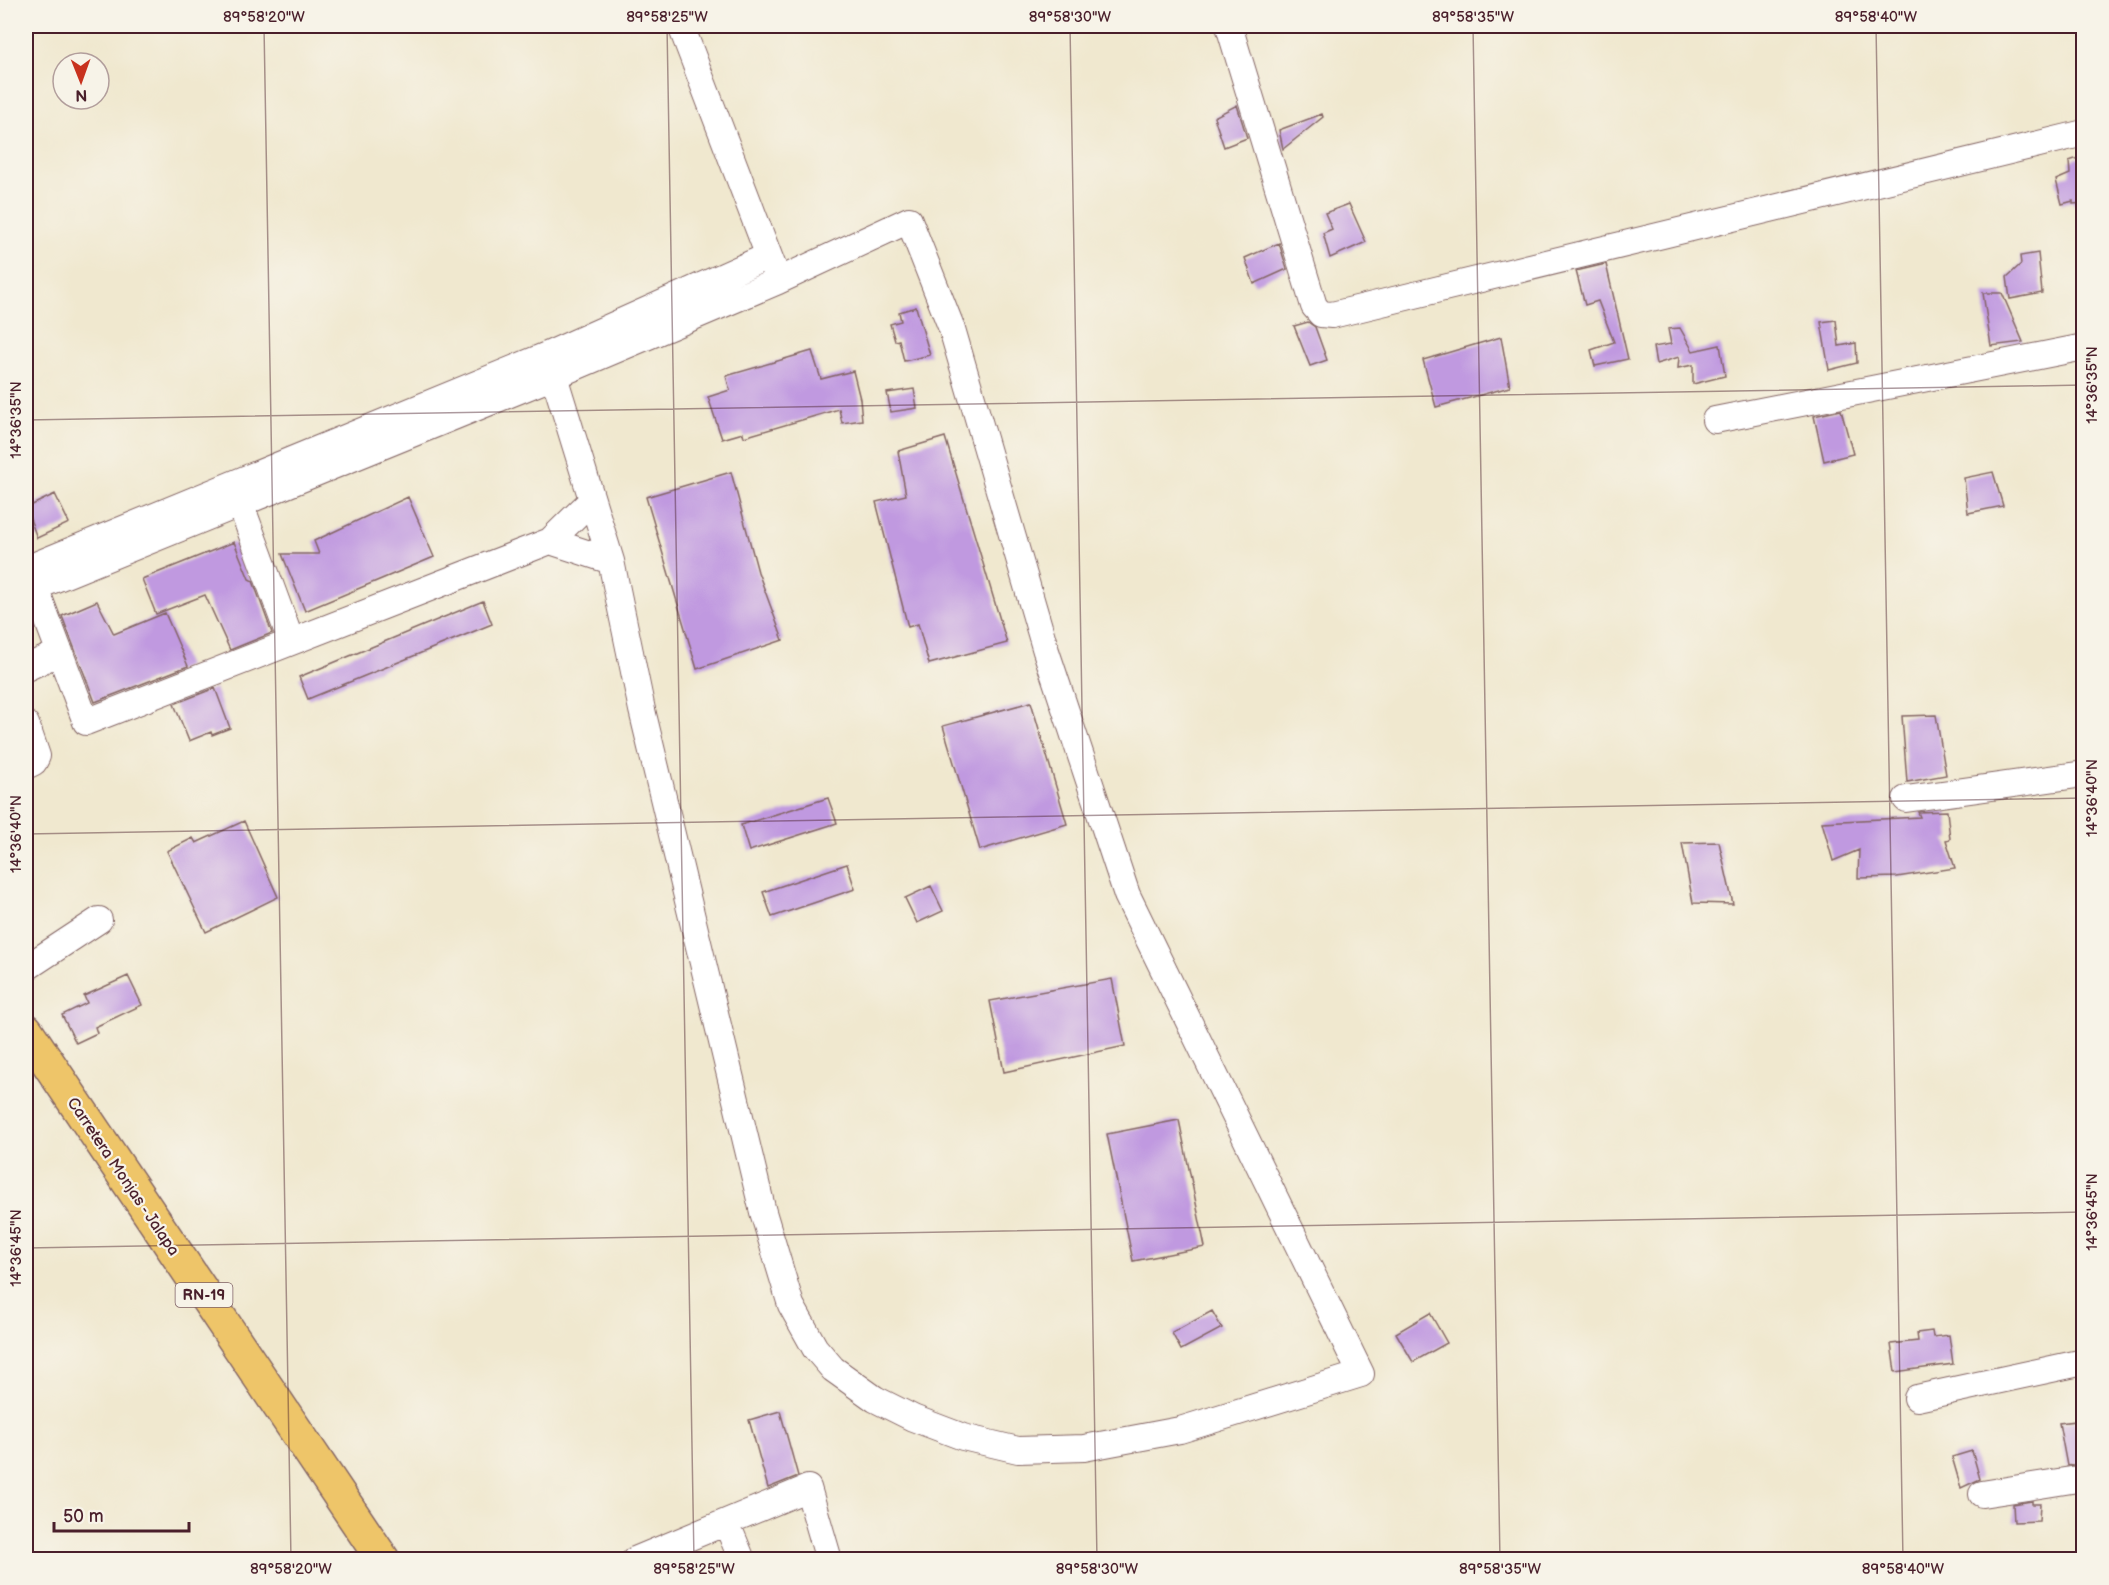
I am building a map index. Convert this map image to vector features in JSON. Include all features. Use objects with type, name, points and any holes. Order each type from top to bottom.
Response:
[{"type":"main road","name":"Carretera Monjas - Jalapa","points":[[26,1030],[383,1560]]},
{"type":"street","points":[[681,26],[778,281]]},
{"type":"street","points":[[1228,26],[1314,306],[1321,314],[1332,315],[2084,133]]},
{"type":"street","points":[[551,365],[611,561],[642,710],[763,1212],[791,1305],[815,1348],[833,1369],[875,1399],[913,1418],[963,1437],[1018,1450],[1084,1448],[1180,1430],[1361,1374],[1127,895],[1046,651],[952,329],[909,220],[778,281],[551,365],[28,579],[60,652],[86,722],[550,541],[592,501]]},
{"type":"street","points":[[551,365],[768,256]]},
{"type":"street","points":[[1715,420],[2084,347]]},
{"type":"street","points":[[237,495],[291,641]]},
{"type":"street","points":[[550,541],[611,561]]},
{"type":"street","points":[[26,668],[60,652]]},
{"type":"street","points":[[26,724],[37,756],[34,762],[26,766]]},
{"type":"street","points":[[1906,799],[2084,774]]},
{"type":"street","points":[[26,968],[99,920]]},
{"type":"street","points":[[1917,1398],[2084,1362]]},
{"type":"street","points":[[1982,1494],[2084,1478]]},
{"type":"street","points":[[635,1560],[808,1488],[829,1560]]},
{"type":"street","points":[[730,1531],[742,1560]]},
{"type":"building","points":[[1237,105],[1247,138],[1224,147],[1214,117]]},
{"type":"building","points":[[1322,114],[1323,117],[1283,149],[1279,130]]},
{"type":"building","points":[[2084,156],[2084,203],[2073,204],[2073,201],[2062,204],[2056,180],[2070,174],[2069,161]]},
{"type":"building","points":[[1349,204],[1366,242],[1330,258],[1323,233],[1332,229],[1325,213]]},
{"type":"building","points":[[1279,243],[1287,269],[1254,284],[1245,258]]},
{"type":"building","points":[[2038,253],[2042,293],[2010,299],[2007,277],[2021,264],[2020,256]]},
{"type":"building","points":[[1606,264],[1628,359],[1595,366],[1591,350],[1614,342],[1598,301],[1585,305],[1576,271]]},
{"type":"building","points":[[1983,293],[2002,293],[2023,342],[1991,346]]},
{"type":"building","points":[[916,307],[930,355],[904,361],[899,340],[895,341],[890,324],[901,321],[899,312]]},
{"type":"building","points":[[1836,320],[1839,346],[1856,343],[1857,363],[1829,370],[1821,322]]},
{"type":"building","points":[[1308,322],[1315,327],[1327,360],[1310,366],[1294,326]]},
{"type":"building","points":[[1680,328],[1693,351],[1720,345],[1725,376],[1693,384],[1693,365],[1678,368],[1679,357],[1656,364],[1653,347],[1671,344],[1668,329]]},
{"type":"building","points":[[1501,337],[1510,387],[1436,407],[1423,360]]},
{"type":"building","points":[[812,351],[821,379],[853,371],[860,399],[862,420],[842,423],[839,409],[744,437],[743,433],[722,439],[708,397],[730,390],[726,376]]},
{"type":"building","points":[[914,389],[917,408],[891,412],[887,393]]},
{"type":"building","points":[[1841,410],[1853,454],[1824,461],[1814,416]]},
{"type":"building","points":[[945,437],[1007,643],[929,664],[918,624],[908,627],[876,502],[906,495],[898,451]]},
{"type":"building","points":[[731,472],[758,572],[783,640],[697,669],[646,497]]},
{"type":"building","points":[[1993,472],[2003,506],[1968,513],[1964,478]]},
{"type":"building","points":[[55,494],[69,523],[37,538],[26,508]]},
{"type":"building","points":[[408,497],[434,557],[305,611],[282,554],[319,554],[314,541]]},
{"type":"building","points":[[234,542],[249,579],[253,581],[272,633],[230,650],[205,595],[156,614],[142,579]]},
{"type":"building","points":[[97,601],[114,634],[165,613],[188,666],[95,702],[62,616]]},
{"type":"building","points":[[483,601],[492,624],[308,699],[299,677]]},
{"type":"building","points":[[215,688],[230,728],[212,735],[211,732],[189,741],[174,704]]},
{"type":"building","points":[[1031,702],[1067,824],[980,850],[943,726]]},
{"type":"building","points":[[1936,715],[1946,775],[1907,782],[1902,716]]},
{"type":"building","points":[[828,798],[837,823],[749,851],[741,825]]},
{"type":"building","points":[[1947,811],[1950,839],[1946,840],[1955,868],[1897,877],[1858,878],[1859,850],[1833,861],[1822,822],[1920,817],[1918,812]]},
{"type":"building","points":[[244,821],[278,897],[206,932],[167,851],[193,838],[196,843]]},
{"type":"building","points":[[1719,842],[1733,904],[1693,903],[1682,843]]},
{"type":"building","points":[[847,864],[855,889],[772,917],[763,892]]},
{"type":"building","points":[[931,886],[943,911],[917,923],[905,898]]},
{"type":"building","points":[[128,976],[142,1005],[95,1027],[97,1033],[76,1043],[62,1015],[87,1003],[84,996]]},
{"type":"building","points":[[1112,979],[1125,1046],[1004,1072],[990,1001]]},
{"type":"building","points":[[1179,1120],[1205,1247],[1133,1261],[1107,1134]]},
{"type":"building","points":[[1212,1311],[1222,1328],[1181,1350],[1172,1333]]},
{"type":"building","points":[[1430,1313],[1447,1343],[1413,1362],[1396,1333]]},
{"type":"building","points":[[1932,1331],[1933,1337],[1949,1335],[1953,1364],[1895,1372],[1891,1344],[1918,1341],[1917,1333]]},
{"type":"building","points":[[780,1411],[798,1476],[768,1488],[749,1420]]},
{"type":"building","points":[[2084,1420],[2084,1463],[2067,1466],[2059,1423]]},
{"type":"building","points":[[1972,1451],[1980,1479],[1961,1488],[1952,1457]]},
{"type":"building","points":[[2032,1501],[2032,1504],[2040,1504],[2039,1521],[2014,1522],[2013,1504]]}]
